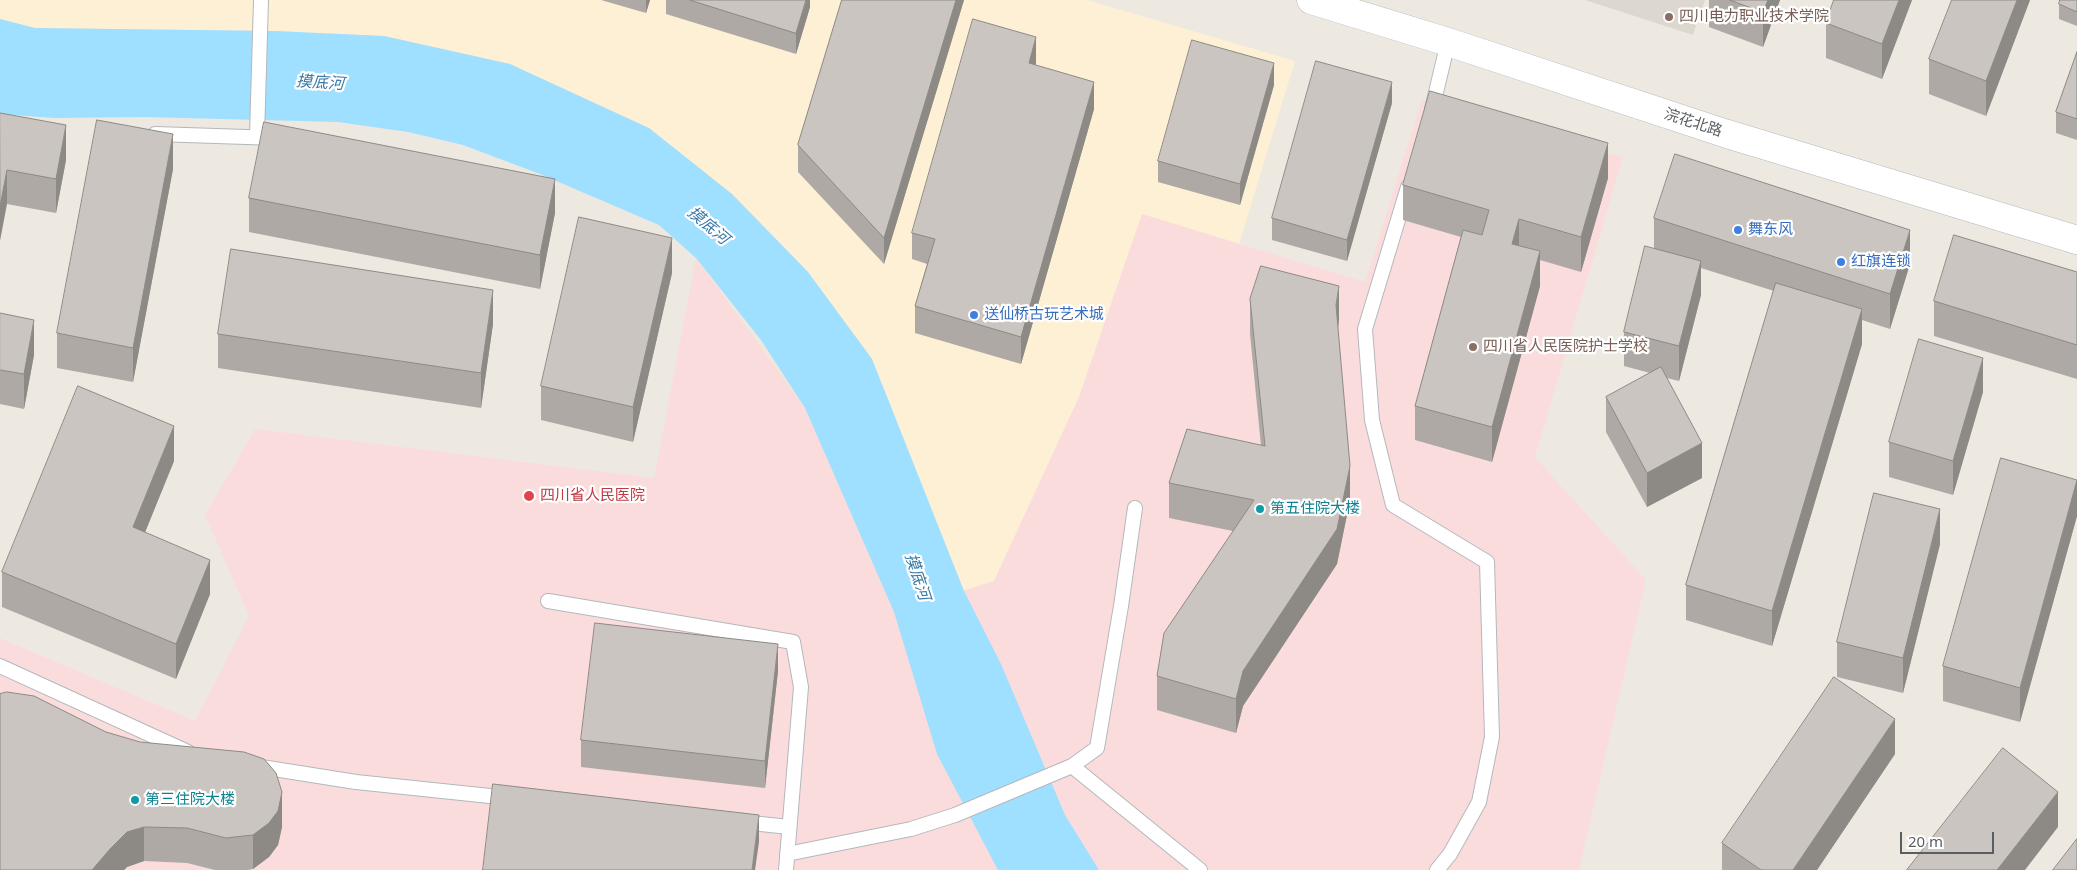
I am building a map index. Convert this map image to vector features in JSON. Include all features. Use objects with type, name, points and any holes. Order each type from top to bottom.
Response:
[{"type":"street","name":"浣花北路","points":[[1311,0],[1448,42],[1724,133],[2077,240]]},
{"type":"lane","points":[[257,136],[261,0]]},
{"type":"lane","points":[[1429,121],[1448,42]]},
{"type":"lane","points":[[155,134],[257,136],[294,140]]},
{"type":"lane","points":[[1411,178],[1365,329],[1372,420],[1393,505],[1487,562],[1488,571],[1492,737],[1479,802],[1450,854],[1437,870]]},
{"type":"lane","points":[[787,854],[911,829],[955,815],[1072,766],[1097,748],[1135,508]]},
{"type":"lane","points":[[548,601],[793,642],[801,687],[786,870]]},
{"type":"lane","points":[[0,666],[197,756]]},
{"type":"lane","points":[[243,764],[356,782],[523,799]]},
{"type":"lane","points":[[1072,766],[1200,870]]},
{"type":"lane","points":[[730,821],[789,827]]},
{"type":"shaded area","name":"送仙桥古玩艺术城","points":[[0,0],[1087,0],[1295,61],[1239,244],[1142,214],[1079,397],[994,581],[964,591],[872,359],[808,272],[732,194],[510,64],[384,36],[275,31],[35,28],[0,19]]},
{"type":"shaded area","name":"四川电力职业技术学院","points":[[1585,0],[1705,0],[1693,35]]},
{"type":"shaded area","name":"四川省人民医院","points":[[1422,99],[1623,157],[1535,457],[1646,580],[1579,870],[0,870],[0,638],[195,721],[249,616],[205,515],[255,429],[654,478],[696,258],[805,408],[894,612],[994,581],[1079,397],[1142,214],[1365,282]]},
{"type":"water","name":"摸底河","points":[[0,19],[35,28],[275,31],[384,36],[510,64],[649,128],[732,194],[808,272],[872,359],[964,591],[1001,664],[1065,815],[1099,870],[998,870],[937,754],[894,612],[805,408],[761,340],[696,258],[659,225],[540,174],[463,145],[408,132],[338,122],[145,117],[54,118],[0,114]]},
{"type":"building","points":[[690,0],[806,0],[796,33]]},
{"type":"building","points":[[842,0],[956,0],[884,238],[798,145]]},
{"type":"building","points":[[1730,0],[1768,0],[1763,12]]},
{"type":"building","points":[[1834,0],[1899,0],[1882,44],[1826,23]]},
{"type":"building","points":[[1952,0],[2017,0],[1986,81],[1929,59]]},
{"type":"building","points":[[2060,0],[2077,0],[2077,12],[2059,4]]},
{"type":"building","points":[[973,19],[1036,37],[1029,63],[1094,82],[1021,337],[915,306],[935,239],[912,233]]},
{"type":"building","points":[[1192,40],[1274,63],[1240,184],[1158,161]]},
{"type":"building","points":[[2077,52],[2077,119],[2056,112]]},
{"type":"building","points":[[1316,61],[1392,82],[1347,240],[1272,218]]},
{"type":"building","points":[[1430,91],[1608,143],[1581,237],[1519,219],[1512,244],[1540,251],[1492,427],[1415,406],[1463,230],[1482,235],[1489,210],[1403,185]]},
{"type":"building","points":[[0,113],[66,125],[56,179],[7,170],[0,206]]},
{"type":"building","points":[[97,120],[173,134],[133,348],[57,333]]},
{"type":"building","points":[[264,122],[555,179],[540,255],[249,198]]},
{"type":"building","points":[[1675,154],[1910,230],[1890,294],[1654,218]]},
{"type":"building","points":[[579,217],[672,238],[633,407],[541,386]]},
{"type":"building","points":[[1954,235],[2077,272],[2077,345],[1934,301]]},
{"type":"building","points":[[1645,246],[1701,261],[1679,346],[1624,332]]},
{"type":"building","points":[[231,249],[493,290],[481,373],[218,334]]},
{"type":"building","name":"第五住院大楼","points":[[1261,266],[1339,286],[1336,305],[1350,466],[1337,529],[1243,671],[1236,699],[1157,676],[1164,633],[1254,500],[1169,483],[1187,429],[1265,446],[1250,299]]},
{"type":"building","points":[[1776,283],[1862,309],[1772,611],[1686,585]]},
{"type":"building","points":[[0,313],[34,320],[24,374],[0,370]]},
{"type":"building","points":[[1919,339],[1983,358],[1953,461],[1889,442]]},
{"type":"building","points":[[1661,367],[1702,443],[1647,473],[1606,397]]},
{"type":"building","points":[[78,386],[174,426],[133,527],[210,560],[176,644],[2,572]]},
{"type":"building","points":[[2001,458],[2077,480],[2020,688],[1943,666]]},
{"type":"building","points":[[1874,493],[1940,509],[1903,658],[1837,642]]},
{"type":"building","points":[[595,623],[778,644],[765,761],[581,740]]},
{"type":"building","points":[[1834,677],[1895,719],[1793,870],[1761,870],[1722,843]]},
{"type":"building","name":"第三住院大楼","points":[[7,692],[34,696],[106,732],[140,742],[244,752],[264,759],[276,773],[282,792],[278,811],[269,823],[253,835],[226,838],[187,828],[144,827],[127,832],[92,870],[0,870],[0,694]]},
{"type":"building","points":[[2003,748],[2058,792],[1997,870],[1907,870]]},
{"type":"building","points":[[493,784],[759,815],[752,870],[483,870]]},
{"type":"building","points":[[2077,839],[2077,870],[2053,870]]},
{"type":"place","name":"四川电力职业技术学院","points":[[1669,17]]},
{"type":"place","name":"舞东风","points":[[1738,230]]},
{"type":"place","name":"红旗连锁","points":[[1841,262]]},
{"type":"place","name":"送仙桥古玩艺术城","points":[[974,315]]},
{"type":"place","name":"四川省人民医院护士学校","points":[[1473,347]]},
{"type":"place","name":"四川省人民医院","points":[[529,496]]},
{"type":"place","name":"第五住院大楼","points":[[1260,509]]},
{"type":"place","name":"第三住院大楼","points":[[135,800]]}]
